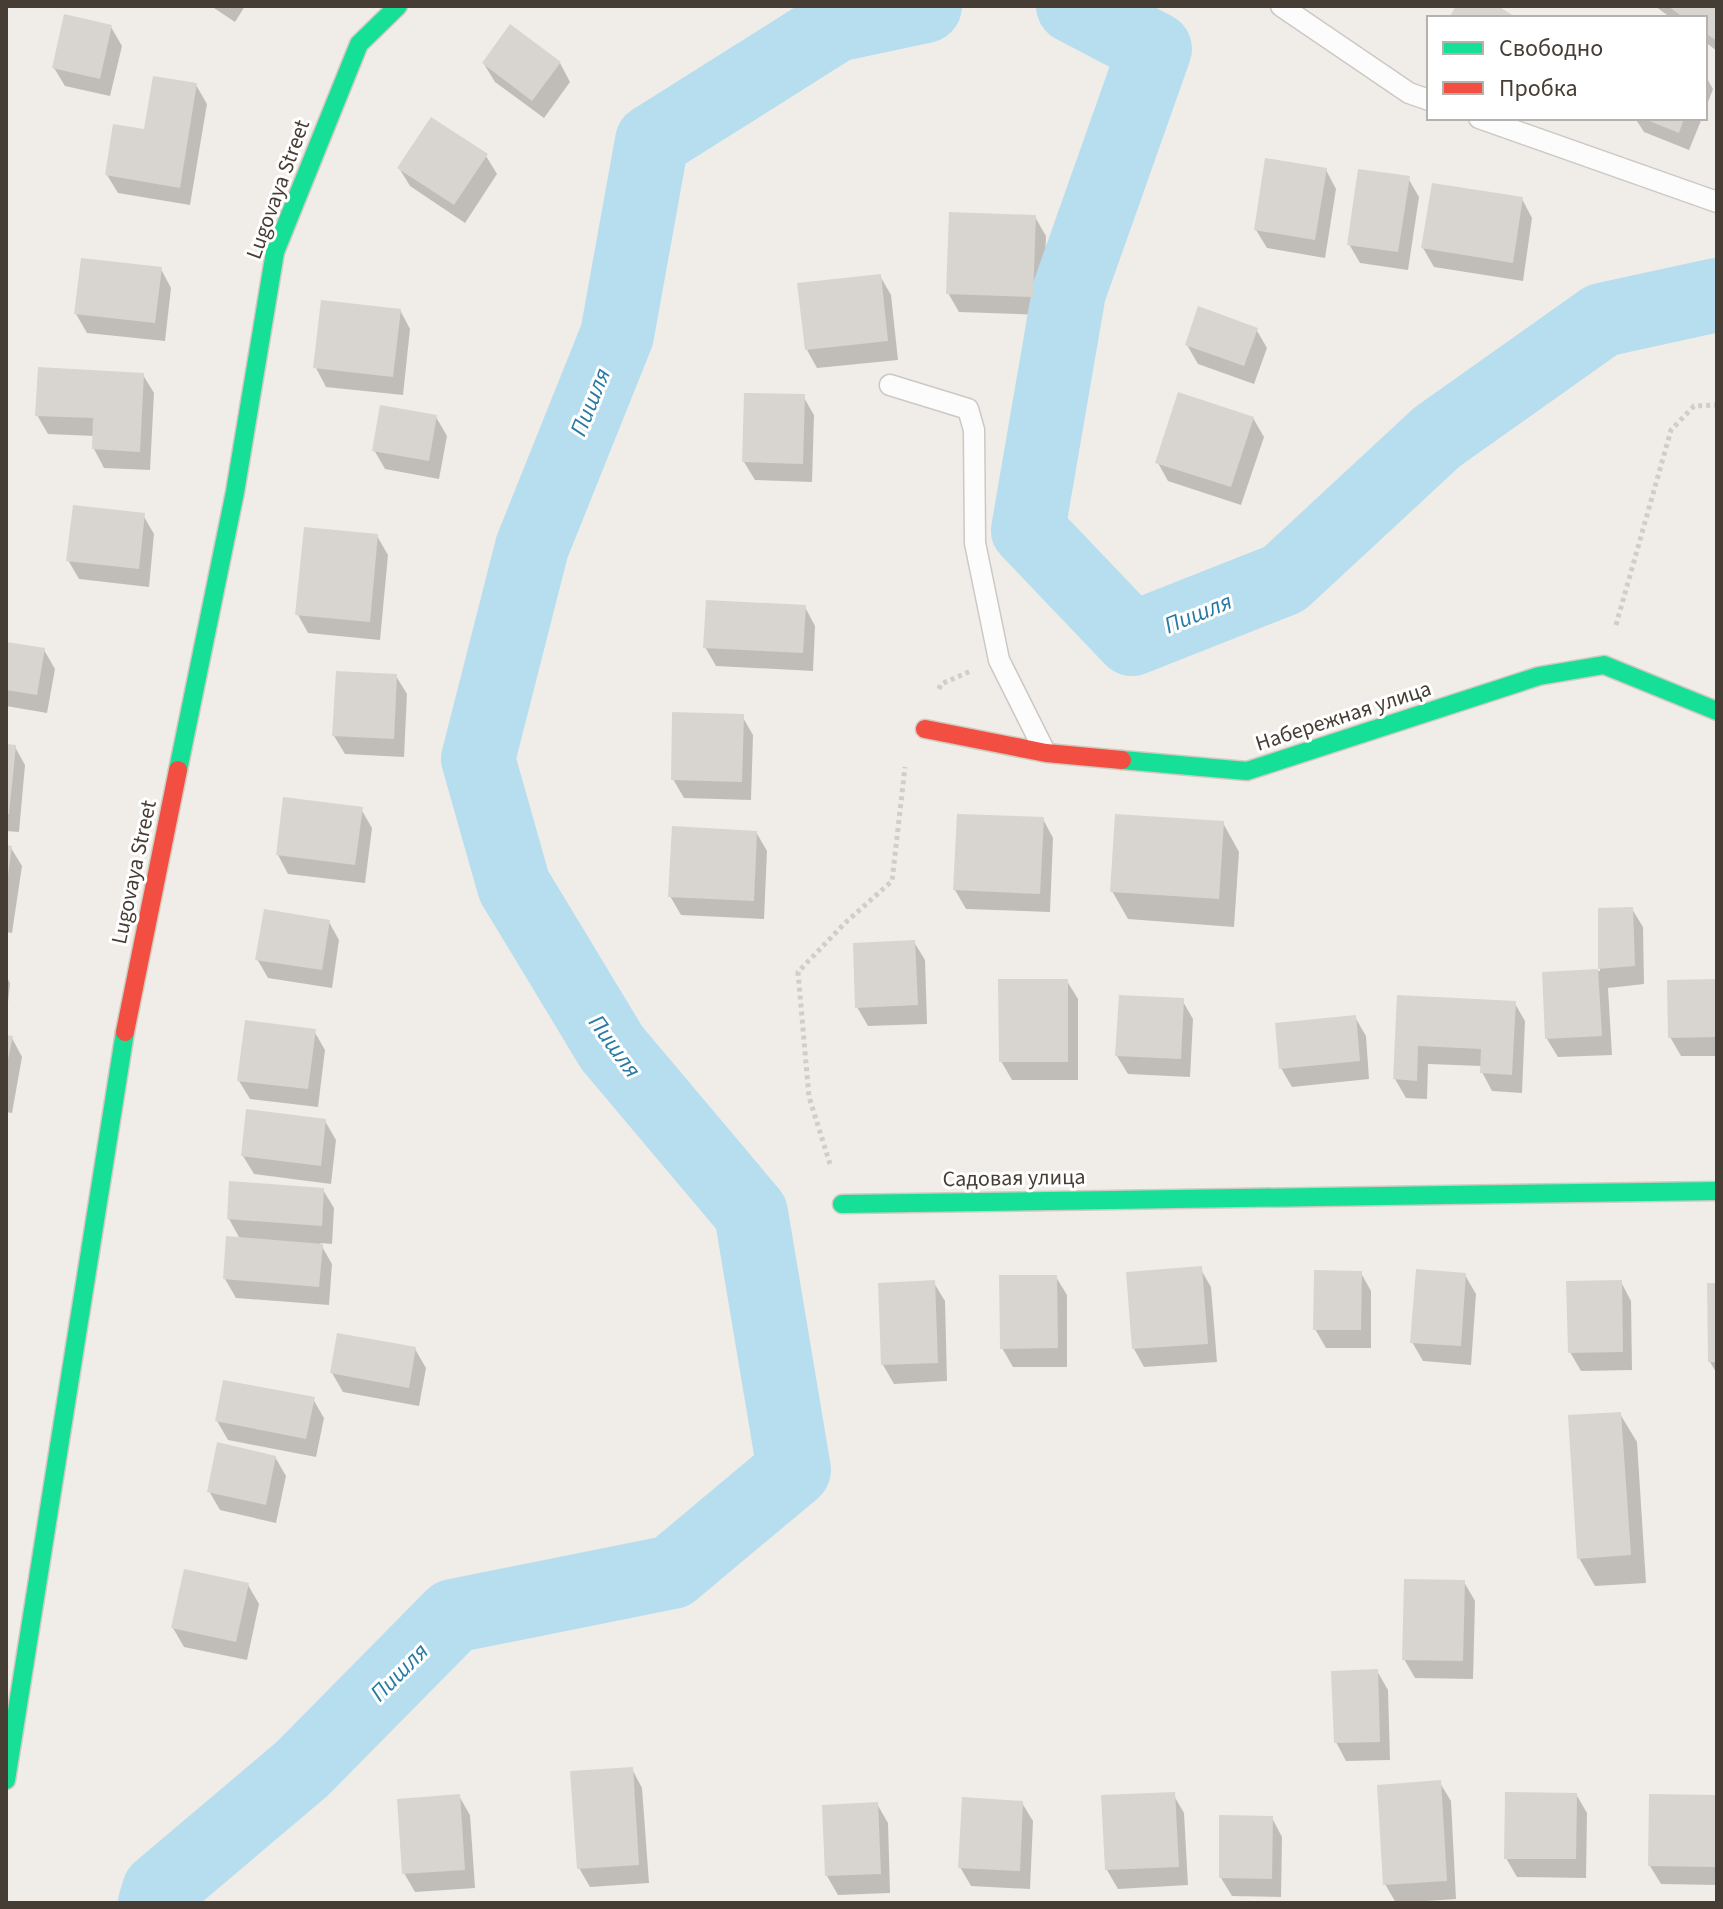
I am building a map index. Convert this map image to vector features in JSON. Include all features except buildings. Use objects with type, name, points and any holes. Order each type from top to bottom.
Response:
[{"type":"street","name":"Lugovaya Street","points":[[6,1780],[126,1024],[235,492],[275,252],[359,44],[398,6]]},
{"type":"street","points":[[1604,665],[1717,711]]},
{"type":"street","name":"Набережная улица","points":[[925,729],[1046,753],[1247,771],[1539,676],[1604,665]]},
{"type":"street","name":"Садовая улица","points":[[842,1204],[1717,1191]]},
{"type":"lane","points":[[1281,6],[1409,93],[1427,99]]},
{"type":"lane","points":[[1485,120],[1717,202]]},
{"type":"lane","points":[[890,385],[968,409],[974,430],[975,543],[999,660],[1046,753]]},
{"type":"path","points":[[1604,665],[1671,430],[1694,406],[1717,405]]},
{"type":"path","points":[[842,1204],[809,1097],[798,972],[845,923],[892,881],[909,737],[925,729],[941,684],[999,660]]},
{"type":"waterway","name":"Пишля","points":[[155,1903],[159,1890],[302,1769],[453,1616],[672,1572],[794,1470],[751,1213],[612,1048],[514,886],[478,759],[532,547],[617,335],[652,141],[836,25],[925,6]]},
{"type":"waterway","name":"Пишля","points":[[1073,6],[1155,49],[1069,292],[1028,530],[1132,639],[1284,579],[1437,437],[1602,320],[1717,295]]},
{"type":"traffic: fast","points":[[178,770],[235,492],[275,252],[359,44],[398,6]]},
{"type":"traffic: fast","points":[[1122,760],[1247,771],[1539,676],[1604,665],[1717,711]]},
{"type":"traffic: fast","points":[[6,1780],[125,1032]]},
{"type":"traffic: fast","points":[[842,1204],[1717,1191]]},
{"type":"traffic: jam","points":[[925,729],[1046,753],[1122,760]]},
{"type":"traffic: jam","points":[[125,1032],[178,770]]}]
